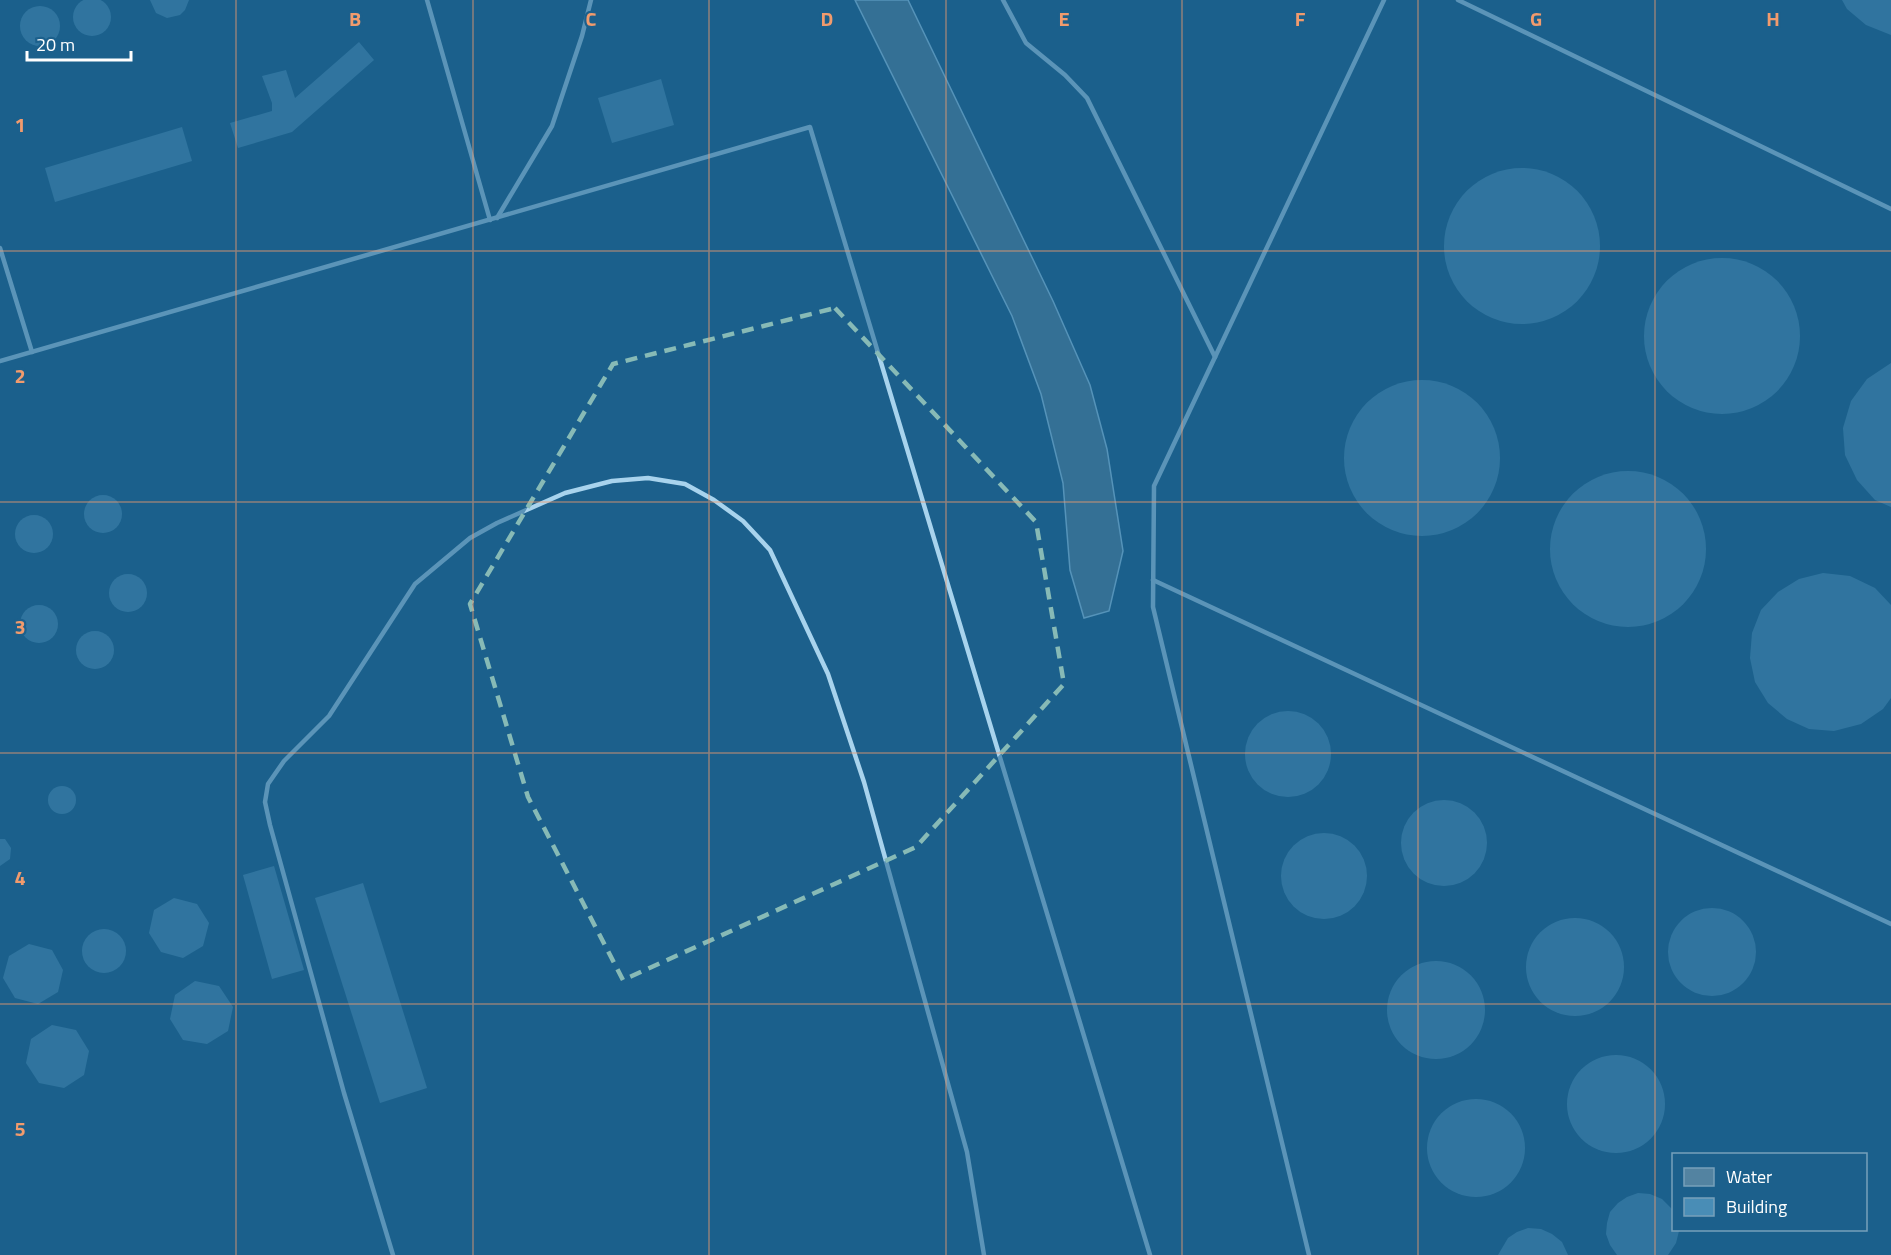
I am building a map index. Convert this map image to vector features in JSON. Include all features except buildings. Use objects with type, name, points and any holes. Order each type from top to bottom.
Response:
[{"type":"lane","points":[[427,0],[490,220]]},
{"type":"lane","points":[[497,218],[552,126],[582,36],[591,0]]},
{"type":"lane","points":[[1003,0],[1026,43],[1065,75],[1087,98],[1215,357]]},
{"type":"lane","points":[[1309,1255],[1153,607],[1154,486],[1384,0]]},
{"type":"lane","points":[[1458,0],[1891,209]]},
{"type":"lane","points":[[0,361],[810,127],[1150,1255]]},
{"type":"lane","points":[[0,248],[32,352]]},
{"type":"lane","points":[[393,1255],[344,1093],[270,825],[265,802],[268,784],[284,761],[329,716],[415,584],[470,538],[497,523],[565,493],[612,481],[648,478],[686,484],[714,500],[743,521],[770,550],[817,647],[832,684],[864,782],[967,1152],[984,1255]]},
{"type":"lane","points":[[1153,580],[1891,924]]},
{"type":"highlighted area","points":[[835,308],[1036,522],[1064,684],[916,847],[623,980],[528,797],[470,604],[613,364]]},
{"type":"water","points":[[855,0],[908,0],[1053,301],[1090,385],[1107,449],[1123,551],[1109,611],[1084,618],[1070,570],[1063,483],[1041,394],[1012,316]]}]
